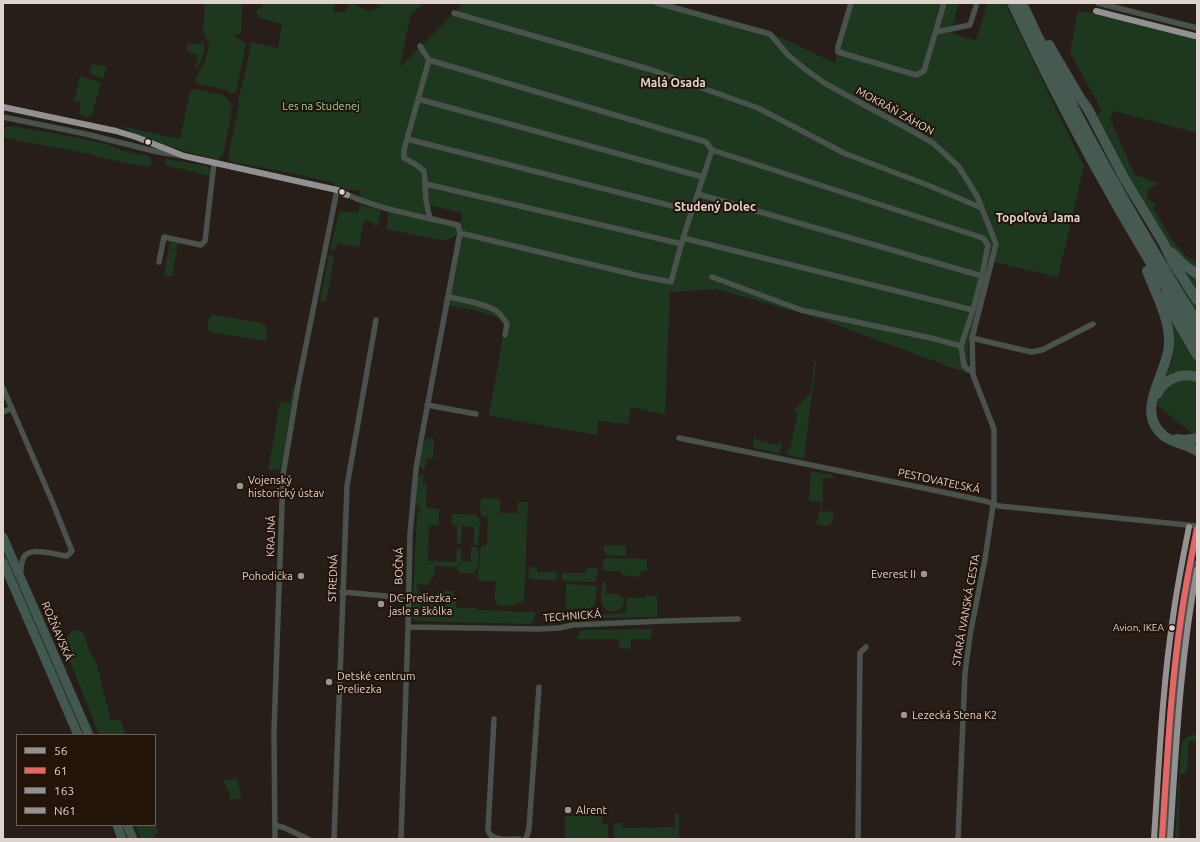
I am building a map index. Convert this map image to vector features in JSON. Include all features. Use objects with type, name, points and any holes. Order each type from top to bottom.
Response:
[{"type":"highway","points":[[1012,3],[1050,81],[1135,239],[1197,338]]},
{"type":"highway","points":[[1022,3],[1077,114],[1115,184],[1197,322]]},
{"type":"highway","points":[[1028,16],[1042,34],[1088,109],[1124,178],[1164,244],[1173,263],[1197,300]]},
{"type":"highway","points":[[1135,239],[1136,252],[1197,355]]},
{"type":"highway","points":[[1164,244],[1181,262],[1197,274]]},
{"type":"highway","points":[[1147,271],[1164,313],[1169,340],[1167,359],[1151,408],[1152,418],[1156,428],[1170,440],[1197,451]]},
{"type":"highway","points":[[1197,377],[1188,375],[1168,381],[1159,391],[1153,402],[1156,418],[1165,432],[1182,440],[1197,438]]},
{"type":"main road","name":"ROŽŇAVSKÁ","points":[[3,538],[89,734]]},
{"type":"main road","name":"ROŽŇAVSKÁ","points":[[3,562],[78,734]]},
{"type":"main road","points":[[117,826],[122,839]]},
{"type":"main road","points":[[128,826],[133,839]]},
{"type":"street","name":"MOKRÁŇ ZÁHON","points":[[657,3],[770,34],[788,55],[806,70],[826,84],[924,138],[940,149],[959,167],[977,196],[996,244],[972,338],[973,375],[994,429],[993,505]]},
{"type":"street","points":[[851,3],[838,47],[838,52],[916,75],[924,71],[944,3]]},
{"type":"street","points":[[936,32],[970,25],[977,3]]},
{"type":"street","points":[[1098,3],[1197,28]]},
{"type":"street","points":[[454,13],[652,70],[758,108],[846,154],[930,186],[982,208]]},
{"type":"street","points":[[420,46],[429,60],[706,142],[712,150],[982,238],[988,244],[982,276],[961,346],[964,366],[969,370]]},
{"type":"street","points":[[429,60],[404,150],[404,158],[424,171],[426,184],[426,205],[431,219]]},
{"type":"street","points":[[418,99],[703,177]]},
{"type":"street","points":[[3,107],[116,131],[136,137],[184,156]]},
{"type":"street","points":[[3,117],[337,190],[378,207],[431,219]]},
{"type":"street","points":[[407,139],[692,211]]},
{"type":"street","points":[[460,233],[671,282],[712,150]]},
{"type":"street","points":[[159,262],[164,237],[201,245],[205,241],[214,163]]},
{"type":"street","points":[[426,184],[683,241],[973,310]]},
{"type":"street","name":"KRAJNÁ","points":[[275,839],[274,740],[283,475],[294,404],[337,190]]},
{"type":"street","points":[[698,194],[982,276]]},
{"type":"street","name":"BOČNÁ","points":[[401,839],[408,627],[409,546],[416,469],[460,233],[458,225],[431,219]]},
{"type":"street","points":[[712,277],[801,310],[931,338],[961,346]]},
{"type":"street","points":[[449,297],[495,310],[507,324],[505,335]]},
{"type":"street","name":"STREDNÁ","points":[[334,839],[347,486],[376,320]]},
{"type":"street","points":[[972,338],[1031,352],[1042,350],[1093,324]]},
{"type":"street","points":[[3,388],[72,551],[67,556],[36,551],[28,553],[24,557],[20,576]]},
{"type":"street","points":[[427,405],[476,414]]},
{"type":"street","points":[[3,412],[12,408]]},
{"type":"street","name":"PESTOVATEĽSKÁ","points":[[679,438],[928,488],[985,501],[993,505],[1197,526]]},
{"type":"street","name":"STARÁ IVANSKÁ CESTA","points":[[958,839],[965,673],[970,635],[985,559],[993,505]]},
{"type":"street","points":[[1162,839],[1170,717],[1177,648],[1197,529]]},
{"type":"street","points":[[1169,839],[1180,671],[1190,598],[1197,564]]},
{"type":"street","points":[[342,592],[408,598]]},
{"type":"street","name":"TECHNICKÁ","points":[[408,627],[537,629],[559,628],[573,625],[738,619]]},
{"type":"street","points":[[858,839],[860,652],[866,647]]},
{"type":"street","points":[[525,839],[529,828],[538,687]]},
{"type":"street","points":[[494,719],[488,830],[489,834],[494,838],[519,839]]},
{"type":"street","points":[[275,825],[308,839]]},
{"type":"green space","points":[[200,3],[242,3],[241,34],[233,35],[246,44],[236,92],[232,94],[227,90],[196,83],[195,79],[203,66],[209,45],[203,30],[205,6],[207,6]]},
{"type":"green space","name":"Les na Studenej","points":[[265,3],[336,3],[333,13],[345,11],[351,3],[368,11],[383,7],[372,3],[423,3],[410,17],[400,67],[464,3],[668,3],[771,33],[835,63],[852,3],[959,3],[951,32],[976,40],[987,3],[1005,3],[1084,166],[1058,277],[989,261],[968,344],[969,374],[821,319],[717,289],[670,292],[665,415],[631,407],[628,424],[598,421],[597,435],[489,416],[505,324],[494,316],[443,304],[458,234],[445,241],[386,229],[389,211],[460,224],[462,213],[424,204],[426,216],[361,198],[360,190],[348,190],[334,187],[334,183],[230,161],[228,156],[239,106],[238,100],[246,70],[251,42],[278,48],[282,24],[259,18],[256,12]]},
{"type":"green space","points":[[1078,11],[1156,23],[1197,35],[1197,133],[1114,111],[1110,119],[1134,174],[1158,183],[1148,190],[1148,198],[1157,205],[1153,208],[1177,246],[1197,263],[1197,441],[1193,434],[1157,405],[1165,377],[1172,362],[1174,346],[1170,320],[1188,265],[1178,257],[1135,189],[1097,114],[1102,111],[1070,52]]},
{"type":"green space","points":[[202,41],[204,44],[204,52],[195,70],[198,54],[186,51],[188,43],[200,45]]},
{"type":"green space","points":[[92,64],[107,67],[103,79],[90,74]]},
{"type":"green space","points":[[80,76],[101,84],[92,114],[89,117],[72,112],[79,114],[81,102],[74,101]]},
{"type":"green space","points":[[194,89],[224,95],[231,103],[232,111],[223,155],[217,160],[180,150],[131,132],[120,126],[180,139],[190,91]]},
{"type":"green space","points":[[12,126],[107,144],[124,151],[148,156],[152,163],[149,167],[4,137],[6,127]]},
{"type":"green space","points":[[166,159],[207,166],[210,170],[210,176],[165,165]]},
{"type":"green space","points":[[360,205],[381,210],[378,226],[373,225],[373,222],[364,220],[359,247],[338,243],[335,250],[330,250],[339,212],[358,213]]},
{"type":"green space","points":[[170,242],[178,243],[172,277],[164,275]]},
{"type":"green space","points":[[329,254],[332,255],[334,259],[326,302],[320,301]]},
{"type":"green space","points":[[211,315],[261,323],[266,326],[266,341],[211,332],[208,329],[208,323]]},
{"type":"green space","points":[[814,362],[816,362],[804,459],[788,455],[786,449],[790,449],[798,413],[794,412],[795,409],[811,393]]},
{"type":"green space","points":[[293,388],[295,388],[281,467],[278,470],[268,470],[280,402],[269,399],[290,403]]},
{"type":"green space","points":[[756,436],[756,440],[779,445],[780,441],[782,443],[779,454],[753,448],[754,437]]},
{"type":"green space","points":[[427,438],[434,439],[433,459],[426,458],[425,469],[422,469],[419,457]]},
{"type":"green space","points":[[811,471],[832,475],[834,479],[823,478],[822,511],[833,512],[832,523],[828,525],[817,525],[815,521],[818,521],[821,502],[809,501]]},
{"type":"green space","points":[[424,474],[423,484],[427,485],[426,508],[439,509],[439,525],[429,525],[428,561],[456,562],[457,548],[461,548],[461,561],[471,562],[471,547],[476,547],[479,551],[478,567],[473,574],[459,573],[457,567],[435,566],[435,575],[427,585],[417,584],[417,589],[420,589],[419,593],[437,594],[437,591],[454,591],[456,608],[535,612],[535,618],[532,622],[528,624],[415,621],[412,618],[417,513],[420,512],[420,507],[415,502],[417,478]]},
{"type":"green space","points":[[481,498],[500,499],[500,513],[517,513],[518,502],[528,502],[524,602],[508,606],[500,606],[495,601],[496,581],[480,581],[478,579],[481,546],[485,546],[487,544],[488,517],[482,516],[480,510]]},
{"type":"green space","points":[[452,515],[475,515],[479,518],[480,524],[478,545],[474,545],[474,527],[462,526],[461,544],[457,544],[457,525],[452,525]]},
{"type":"green space","points":[[3,543],[86,734],[81,734],[3,557]]},
{"type":"green space","points":[[604,545],[626,546],[626,556],[606,555],[604,552]]},
{"type":"green space","points":[[606,558],[647,559],[647,571],[641,571],[640,577],[621,575],[621,571],[603,571],[603,561]]},
{"type":"green space","points":[[531,567],[537,567],[537,572],[557,572],[556,580],[529,579],[528,570]]},
{"type":"green space","points":[[586,567],[598,568],[596,582],[562,580],[562,573],[586,573]]},
{"type":"green space","points":[[603,582],[606,582],[606,594],[620,594],[620,597],[624,597],[624,604],[617,611],[607,610],[601,603]]},
{"type":"green space","points":[[566,584],[596,586],[595,605],[590,608],[566,609]]},
{"type":"green space","points":[[646,595],[657,596],[657,617],[604,618],[601,614],[626,613],[627,598],[645,598]]},
{"type":"green space","points":[[548,614],[596,614],[593,618],[544,619]]},
{"type":"green space","points":[[652,629],[651,639],[631,639],[631,649],[619,648],[619,639],[577,639],[579,633],[583,630]]},
{"type":"green space","points":[[72,630],[83,631],[90,653],[96,661],[111,721],[120,719],[126,734],[99,734],[63,643]]},
{"type":"green space","points":[[1197,734],[1197,741],[1189,741],[1187,773],[1180,774],[1179,839],[1175,839],[1181,746],[1186,737]]},
{"type":"green space","points":[[237,779],[242,798],[231,800],[223,781]]},
{"type":"green space","points":[[1155,784],[1162,794],[1159,839],[1155,839],[1157,791]]},
{"type":"green space","points":[[675,814],[679,814],[679,839],[614,839],[614,823],[622,823],[623,828],[675,827]]},
{"type":"green space","points":[[602,815],[602,824],[608,824],[608,839],[565,839],[565,816]]},
{"type":"green space","points":[[135,826],[156,826],[158,833],[154,835],[156,839],[141,839]]},
{"type":"transit line","name":"163","points":[[1096,11],[1195,36]]},
{"type":"transit line","name":"56","points":[[3,107],[116,131],[136,137],[184,156],[337,190],[347,195]]},
{"type":"transit line","name":"N61","points":[[1154,838],[1161,728],[1169,644],[1176,594],[1189,527]]},
{"type":"transit line","name":"61","points":[[1162,839],[1169,728],[1177,645],[1184,596],[1197,529]]},
{"type":"transit line","name":"163","points":[[1170,839],[1186,637],[1197,570]]},
{"type":"place","name":"Vojenský historický ústav","points":[[240,486]]},
{"type":"place","name":"Everest II","points":[[924,574]]},
{"type":"place","name":"Pohodička","points":[[301,576]]},
{"type":"place","name":"DC Preliezka - jasle a škôlka","points":[[381,604]]},
{"type":"place","name":"Avion, IKEA","points":[[1172,628]]},
{"type":"place","name":"Detské centrum Preliezka","points":[[329,682]]},
{"type":"place","name":"Lezecká Stena K2","points":[[904,715]]},
{"type":"place","name":"Alrent","points":[[568,810]]},
{"type":"district","name":"Malá Osada","points":[[673,83]]},
{"type":"district","name":"Studený Dolec","points":[[715,207]]},
{"type":"district","name":"Topoľová Jama","points":[[1038,218]]}]
